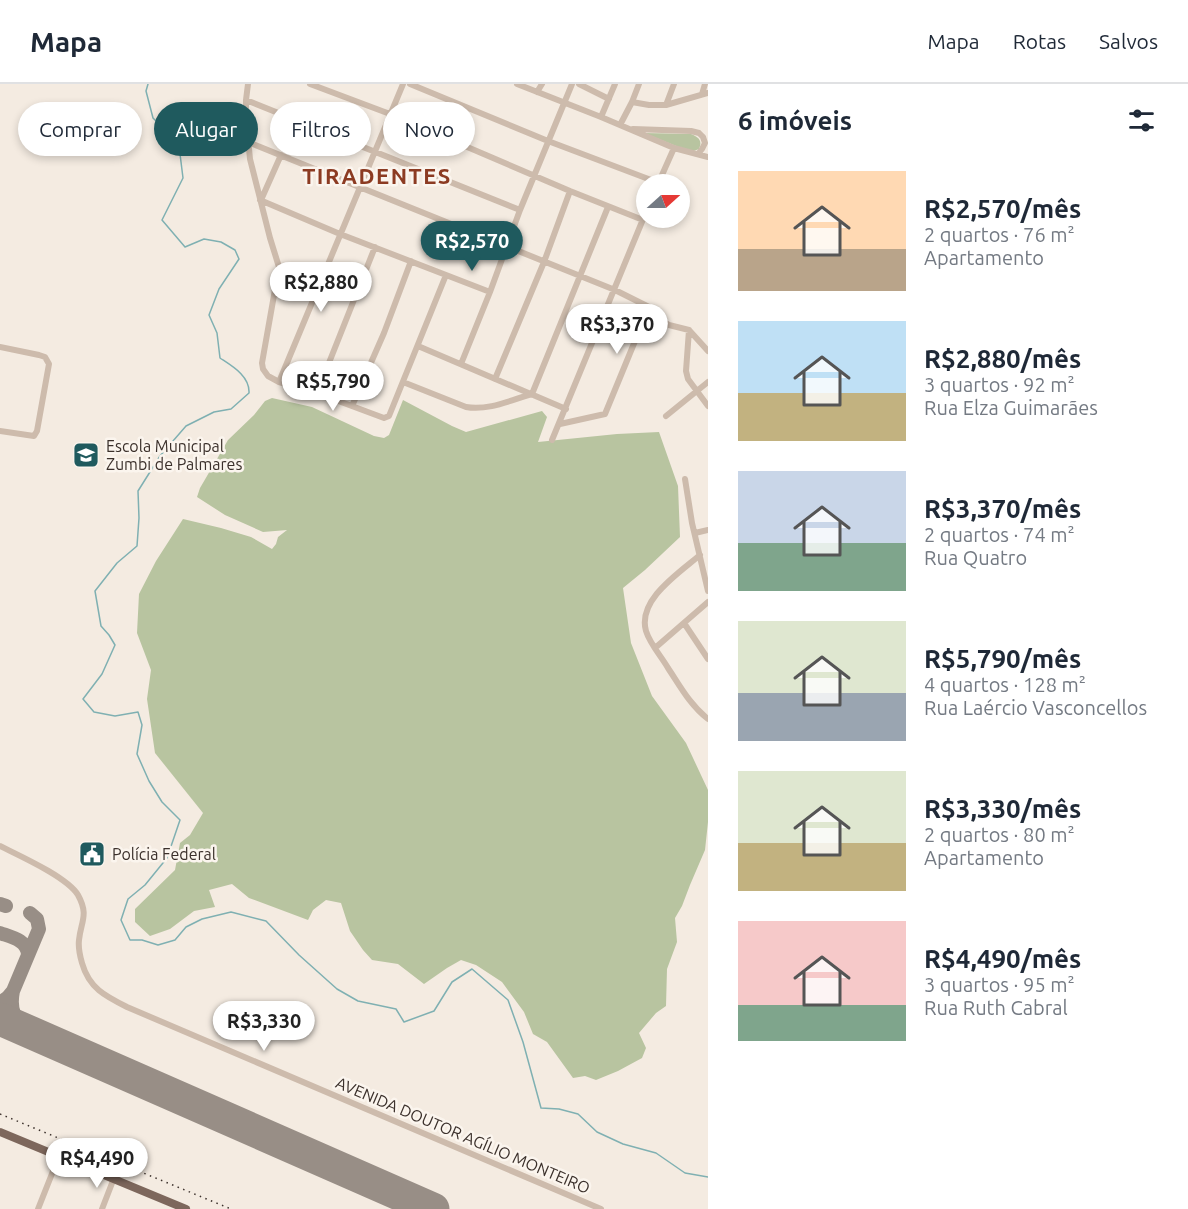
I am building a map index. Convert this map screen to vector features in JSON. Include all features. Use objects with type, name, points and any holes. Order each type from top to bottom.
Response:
[{"type":"main road","points":[[1,1134],[114,1178],[166,1205],[186,1209]]},
{"type":"street","points":[[248,84],[246,100],[520,210]]},
{"type":"street","points":[[310,84],[383,111]]},
{"type":"street","points":[[395,102],[403,84]]},
{"type":"street","points":[[410,84],[636,175]]},
{"type":"street","points":[[517,84],[674,148],[708,157]]},
{"type":"street","points":[[537,92],[542,84]]},
{"type":"street","points":[[461,364],[520,210],[572,84]]},
{"type":"street","points":[[579,84],[609,99]]},
{"type":"street","points":[[601,117],[615,84]]},
{"type":"street","points":[[620,125],[639,84]]},
{"type":"street","points":[[666,105],[674,84]]},
{"type":"street","points":[[632,102],[666,105],[705,94],[705,84]]},
{"type":"street","points":[[631,129],[699,133],[705,136],[705,143],[698,153]]},
{"type":"street","points":[[279,382],[383,132]]},
{"type":"street","points":[[662,174],[674,148]]},
{"type":"street","points":[[475,150],[636,217]]},
{"type":"street","points":[[250,156],[279,267],[262,363],[268,376],[279,382],[387,418],[446,275]]},
{"type":"street","points":[[260,200],[281,156]]},
{"type":"street","points":[[284,156],[615,290],[649,307],[669,326],[689,330],[708,351]]},
{"type":"street","points":[[495,379],[570,191]]},
{"type":"street","points":[[260,200],[340,234],[490,292]]},
{"type":"street","points":[[532,393],[608,207]]},
{"type":"street","points":[[552,441],[640,228]]},
{"type":"street","points":[[317,393],[375,247]]},
{"type":"street","points":[[352,406],[384,333],[411,261]]},
{"type":"street","points":[[560,424],[605,414],[649,307]]},
{"type":"street","points":[[689,330],[686,371],[688,379],[708,406]]},
{"type":"street","points":[[418,346],[566,409]]},
{"type":"street","points":[[0,347],[45,357],[49,364],[37,431],[34,436],[0,431]]},
{"type":"street","points":[[403,382],[476,409],[532,393]]},
{"type":"street","points":[[666,416],[708,382]]},
{"type":"street","points":[[686,479],[708,591]]},
{"type":"street","points":[[695,533],[708,530]]},
{"type":"street","points":[[700,555],[657,593],[649,604],[646,612],[646,631],[692,704],[708,719]]},
{"type":"street","points":[[655,648],[708,602]]},
{"type":"street","points":[[684,623],[708,659]]},
{"type":"street","name":"AVENIDA DOUTOR AGÍLIO MONTEIRO","points":[[0,846],[59,878],[70,885],[77,894],[85,919],[79,941],[80,956],[85,973],[94,987],[107,997],[601,1209]]},
{"type":"street","points":[[38,1209],[58,1156]]},
{"type":"street","points":[[102,1209],[114,1178]]},
{"type":"green space","points":[[644,133],[691,134],[699,139],[700,146],[699,149],[691,152]]},
{"type":"green space","points":[[272,398],[312,407],[374,436],[384,438],[389,435],[403,400],[466,432],[542,411],[547,417],[538,442],[659,432],[678,486],[680,537],[623,588],[631,643],[652,696],[686,743],[708,790],[708,822],[705,850],[675,918],[677,942],[667,969],[666,1006],[656,1013],[639,1033],[646,1048],[642,1058],[618,1071],[596,1080],[585,1076],[573,1078],[547,1042],[533,1034],[524,1012],[502,982],[476,965],[461,960],[424,984],[398,964],[372,960],[350,931],[341,903],[326,900],[313,910],[308,920],[249,898],[232,884],[209,890],[215,907],[194,911],[170,929],[150,936],[135,922],[135,909],[175,870],[180,843],[190,835],[203,813],[155,753],[147,699],[151,670],[137,633],[139,594],[156,561],[183,519],[251,537],[272,549],[278,537],[287,530],[263,532],[225,515],[197,497],[228,440],[265,401]]},
{"type":"waterway","points":[[148,84],[146,91],[153,118],[172,137],[180,154],[183,178],[162,220],[185,247],[204,239],[221,242],[235,250],[239,259],[219,289],[209,315],[217,333],[220,358],[235,368],[247,381],[249,393],[231,409],[214,412],[186,426],[160,456],[138,491],[137,546],[117,563],[95,591],[101,626],[115,645],[102,674],[83,699],[94,712],[115,716],[138,712],[142,725],[137,754],[149,781],[162,802],[180,820],[167,858],[145,885],[128,899],[121,920],[130,940],[142,940],[158,945],[175,940],[186,927],[202,919],[231,912],[266,921],[337,989],[358,1001],[396,1009],[404,1022],[434,1011],[452,982],[472,969],[508,1000],[523,1042],[541,1108],[559,1109],[578,1114],[597,1132],[623,1144],[656,1153],[685,1173],[708,1177]]},
{"type":"taxiway","points":[[0,904],[6,906]]},
{"type":"taxiway","points":[[0,1003],[13,991],[39,929],[37,919],[30,913]]},
{"type":"taxiway","points":[[0,933],[22,942],[28,954]]},
{"type":"taxiway","points":[[13,991],[14,1015],[31,1033]]},
{"type":"runway","points":[[0,1019],[433,1209]]},
{"type":"railway","points":[[0,1114],[231,1209]]},
{"type":"place","name":"Escola Municipal Zumbi de Palmares","points":[[86,455]]},
{"type":"place","name":"Polícia Federal","points":[[92,854]]},
{"type":"district","name":"TIRADENTES","points":[[377,175]]}]
